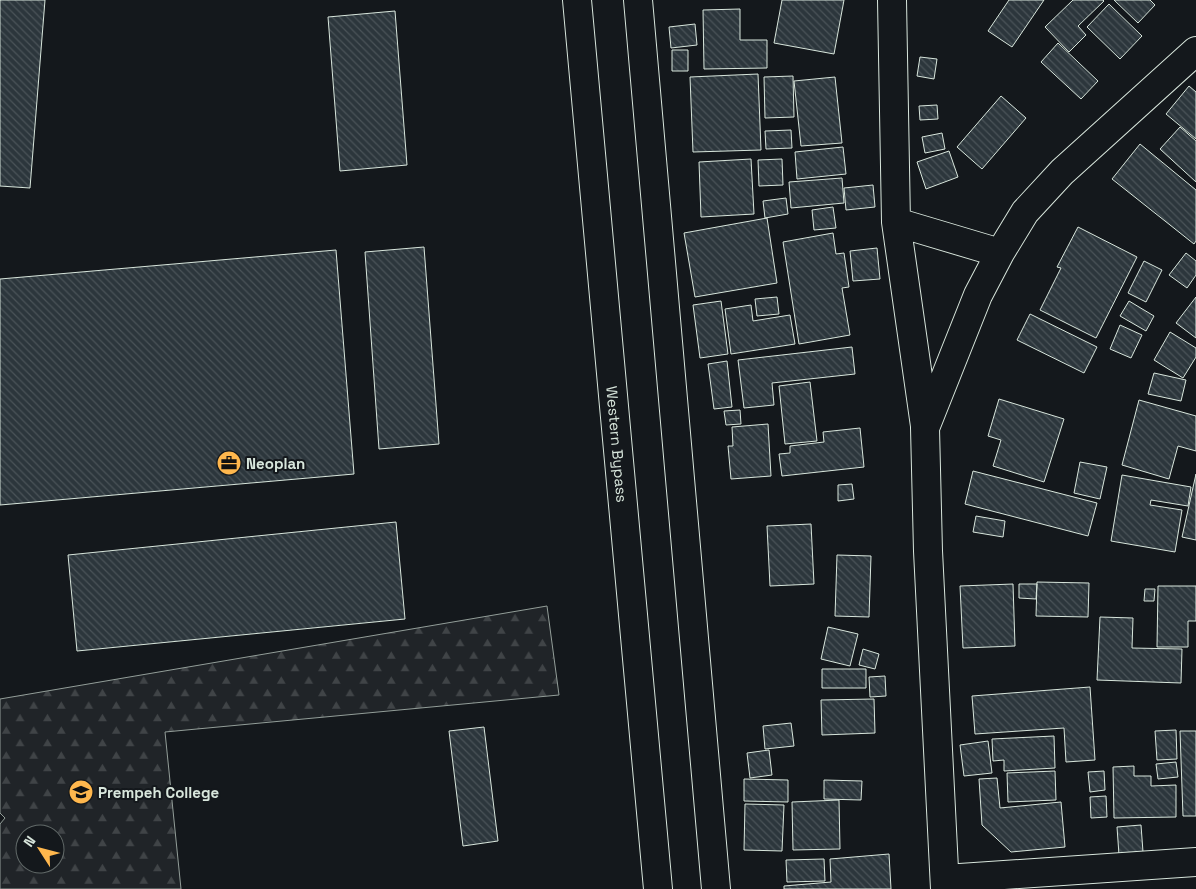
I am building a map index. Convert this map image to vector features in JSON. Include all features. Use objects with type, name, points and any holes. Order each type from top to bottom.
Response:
[{"type":"main road","name":"Western Bypass","points":[[577,0],[658,889]]},
{"type":"main road","points":[[638,0],[716,889]]},
{"type":"main road","points":[[892,0],[896,222],[925,428],[928,551],[945,884],[1196,862]]},
{"type":"main road","points":[[925,428],[978,295],[1000,253],[1025,212],[1062,172],[1196,51]]},
{"type":"main road","points":[[896,222],[1000,253]]},
{"type":"green space","points":[[547,606],[559,695],[165,732],[181,889],[0,889],[0,824],[5,818],[0,813],[0,699]]},
{"type":"building","points":[[0,0],[45,0],[30,188],[0,186]]},
{"type":"building","points":[[782,0],[844,0],[834,54],[774,43]]},
{"type":"building","points":[[1009,0],[1044,0],[1012,47],[988,31]]},
{"type":"building","points":[[1073,0],[1104,1],[1078,26],[1086,35],[1069,52],[1045,27]]},
{"type":"building","points":[[1114,0],[1150,0],[1155,5],[1138,23]]},
{"type":"building","points":[[1109,4],[1142,36],[1120,59],[1087,27]]},
{"type":"building","points":[[740,9],[740,40],[767,40],[767,68],[704,69],[703,10]]},
{"type":"building","points":[[395,11],[407,165],[340,171],[328,17]]},
{"type":"building","points":[[695,24],[697,45],[671,48],[669,27]]},
{"type":"building","points":[[1058,43],[1098,81],[1081,99],[1041,62]]},
{"type":"building","points":[[672,50],[688,50],[688,71],[672,71]]},
{"type":"building","points":[[920,57],[937,59],[934,79],[917,76]]},
{"type":"building","points":[[758,74],[761,150],[693,152],[690,77]]},
{"type":"building","points":[[793,76],[794,117],[765,118],[764,77]]},
{"type":"building","points":[[835,77],[842,143],[801,146],[794,81]]},
{"type":"building","points":[[1189,86],[1196,92],[1196,139],[1166,114]]},
{"type":"building","points":[[1001,96],[1026,118],[982,169],[957,147]]},
{"type":"building","points":[[937,105],[938,119],[920,120],[919,106]]},
{"type":"building","points":[[1180,127],[1196,141],[1196,182],[1160,149]]},
{"type":"building","points":[[791,130],[792,148],[766,149],[765,131]]},
{"type":"building","points":[[942,133],[945,149],[925,153],[922,137]]},
{"type":"building","points":[[1140,144],[1196,190],[1196,241],[1194,244],[1112,179]]},
{"type":"building","points":[[843,147],[846,174],[797,179],[795,152]]},
{"type":"building","points":[[949,151],[958,177],[926,189],[917,162]]},
{"type":"building","points":[[751,159],[754,214],[701,217],[699,162]]},
{"type":"building","points":[[782,159],[783,185],[759,186],[758,160]]},
{"type":"building","points":[[842,178],[844,203],[791,208],[789,182]]},
{"type":"building","points":[[873,185],[875,207],[846,210],[844,188]]},
{"type":"building","points":[[786,198],[788,214],[765,218],[763,201]]},
{"type":"building","points":[[833,207],[836,228],[814,230],[812,210]]},
{"type":"building","points":[[767,218],[777,283],[695,297],[684,233]]},
{"type":"building","points":[[1078,227],[1137,257],[1096,338],[1040,310],[1061,268],[1057,267]]},
{"type":"building","points":[[833,233],[836,254],[844,253],[849,287],[842,288],[850,335],[799,344],[783,242]]},
{"type":"building","points":[[424,247],[439,444],[379,449],[365,252]]},
{"type":"building","points":[[877,248],[880,279],[853,281],[850,251]]},
{"type":"building","points":[[336,250],[354,474],[0,505],[0,279]]},
{"type":"building","points":[[1186,253],[1196,261],[1196,275],[1187,288],[1169,275]]},
{"type":"building","points":[[1144,261],[1162,270],[1146,302],[1128,293]]},
{"type":"building","points":[[777,297],[779,314],[757,316],[755,299]]},
{"type":"building","points":[[1196,297],[1196,338],[1176,323]]},
{"type":"building","points":[[721,301],[728,354],[700,358],[693,305]]},
{"type":"building","points":[[1129,301],[1154,316],[1146,331],[1120,316]]},
{"type":"building","points":[[751,305],[753,321],[790,315],[795,344],[731,354],[725,309]]},
{"type":"building","points":[[1030,314],[1097,347],[1084,373],[1017,340]]},
{"type":"building","points":[[1120,325],[1142,335],[1131,358],[1110,349]]},
{"type":"building","points":[[1170,332],[1196,348],[1196,357],[1183,378],[1154,360]]},
{"type":"building","points":[[852,347],[855,374],[772,383],[774,405],[744,408],[738,360]]},
{"type":"building","points":[[727,361],[732,407],[714,409],[708,364]]},
{"type":"building","points":[[1154,373],[1186,380],[1181,401],[1148,394]]},
{"type":"building","points":[[810,382],[817,441],[785,444],[779,386]]},
{"type":"building","points":[[999,399],[1064,419],[1044,482],[993,466],[1001,440],[988,436]]},
{"type":"building","points":[[1139,400],[1196,416],[1196,451],[1178,446],[1169,479],[1122,465]]},
{"type":"building","points":[[740,410],[741,424],[726,425],[724,411]]},
{"type":"building","points":[[768,424],[771,476],[731,479],[728,446],[733,446],[732,427]]},
{"type":"building","points":[[860,428],[864,467],[782,476],[779,454],[790,453],[790,446],[824,442],[823,432]]},
{"type":"building","points":[[1080,462],[1107,467],[1100,499],[1074,493]]},
{"type":"building","points":[[973,471],[1097,503],[1088,536],[965,504]]},
{"type":"building","points":[[1196,474],[1196,540],[1182,537]]},
{"type":"building","points":[[1122,475],[1191,487],[1188,506],[1151,500],[1150,505],[1182,510],[1175,552],[1111,541]]},
{"type":"building","points":[[852,484],[854,499],[838,501],[838,485]]},
{"type":"building","points":[[976,516],[1005,521],[1003,537],[973,532]]},
{"type":"building","points":[[396,522],[405,619],[77,651],[68,555]]},
{"type":"building","points":[[811,524],[814,584],[770,586],[767,526]]},
{"type":"building","points":[[837,555],[871,556],[869,617],[835,616]]},
{"type":"building","points":[[1037,582],[1089,583],[1088,617],[1036,616]]},
{"type":"building","points":[[1013,584],[1015,646],[963,648],[960,586]]},
{"type":"building","points":[[1019,584],[1037,584],[1036,599],[1019,598]]},
{"type":"building","points":[[1158,586],[1196,586],[1196,621],[1188,621],[1188,647],[1157,647]]},
{"type":"building","points":[[1145,589],[1155,589],[1154,601],[1144,601]]},
{"type":"building","points":[[1100,617],[1133,618],[1132,648],[1182,649],[1181,683],[1097,680]]},
{"type":"building","points":[[828,627],[858,634],[850,666],[821,659]]},
{"type":"building","points":[[863,649],[879,654],[875,669],[859,665]]},
{"type":"building","points":[[822,669],[866,669],[866,688],[822,688]]},
{"type":"building","points":[[885,676],[886,696],[870,697],[869,677]]},
{"type":"building","points":[[1090,687],[1095,760],[1066,762],[1064,728],[975,734],[972,696]]},
{"type":"building","points":[[874,699],[875,733],[822,735],[821,700]]},
{"type":"building","points":[[791,723],[794,746],[765,749],[763,726]]},
{"type":"building","points":[[484,727],[498,841],[463,846],[449,731]]},
{"type":"building","points":[[1176,730],[1177,759],[1157,760],[1155,731]]},
{"type":"building","points":[[1180,731],[1196,731],[1196,816],[1183,816]]},
{"type":"building","points":[[1054,736],[1055,768],[1004,771],[1004,760],[993,761],[992,739]]},
{"type":"building","points":[[988,741],[992,773],[964,776],[960,745]]},
{"type":"building","points":[[769,750],[772,775],[750,778],[747,753]]},
{"type":"building","points":[[1176,762],[1178,777],[1158,779],[1156,764]]},
{"type":"building","points":[[1134,766],[1134,776],[1151,776],[1151,786],[1176,785],[1176,817],[1114,818],[1113,767]]},
{"type":"building","points":[[1055,771],[1056,800],[1008,802],[1007,773]]},
{"type":"building","points":[[1104,771],[1105,790],[1090,792],[1088,772]]},
{"type":"building","points":[[997,778],[1000,808],[1061,802],[1065,847],[1011,852],[982,825],[979,779]]},
{"type":"building","points":[[744,779],[788,780],[788,802],[744,801]]},
{"type":"building","points":[[824,780],[862,781],[861,800],[824,799]]},
{"type":"building","points":[[1106,796],[1107,817],[1091,818],[1090,797]]},
{"type":"building","points":[[839,800],[840,849],[793,850],[792,802]]},
{"type":"building","points":[[745,804],[784,805],[782,851],[744,850]]},
{"type":"building","points":[[1141,825],[1143,852],[1119,855],[1117,827]]},
{"type":"building","points":[[889,854],[891,889],[784,889],[784,886],[831,882],[830,859]]},
{"type":"building","points":[[824,859],[825,881],[787,882],[786,860]]},
{"type":"place","name":"Neoplan","points":[[229,463]]},
{"type":"place","name":"Prempeh College","points":[[81,792]]}]
